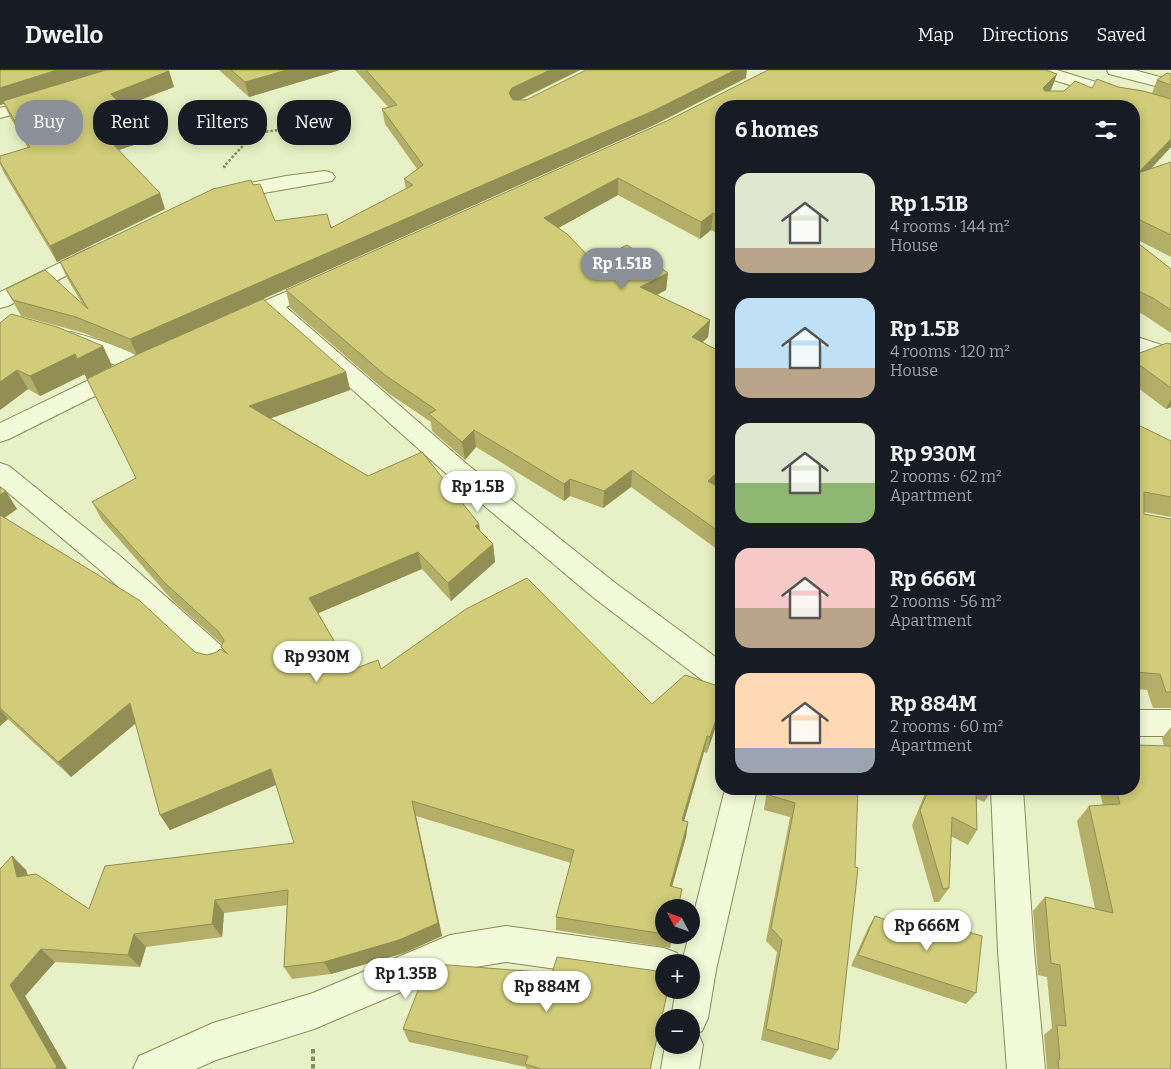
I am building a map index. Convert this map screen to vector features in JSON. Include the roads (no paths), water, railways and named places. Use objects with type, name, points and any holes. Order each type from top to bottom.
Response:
[{"type":"street","points":[[1040,70],[1137,100]]},
{"type":"street","points":[[1061,93],[1074,80],[1090,70]]},
{"type":"street","points":[[1115,70],[1171,85]]},
{"type":"street","points":[[0,114],[56,97]]},
{"type":"street","points":[[1140,101],[1171,111]]},
{"type":"street","points":[[210,198],[235,191],[325,176]]},
{"type":"street","points":[[3,314],[112,244]]},
{"type":"street","points":[[217,330],[343,273]]},
{"type":"street","points":[[271,306],[459,471],[604,590],[715,673]]},
{"type":"street","points":[[0,433],[146,362],[49,333]]},
{"type":"street","points":[[1140,345],[1171,356]]},
{"type":"street","points":[[0,472],[110,564],[215,658]]},
{"type":"street","points":[[1140,723],[1171,723]]},
{"type":"street","points":[[689,954],[739,795]]},
{"type":"street","points":[[1007,795],[1016,951],[1026,1069]]},
{"type":"street","points":[[152,1069],[213,1042],[314,1011],[450,953],[506,944],[655,965]]},
{"type":"street","points":[[680,1069],[682,1054]]}]
